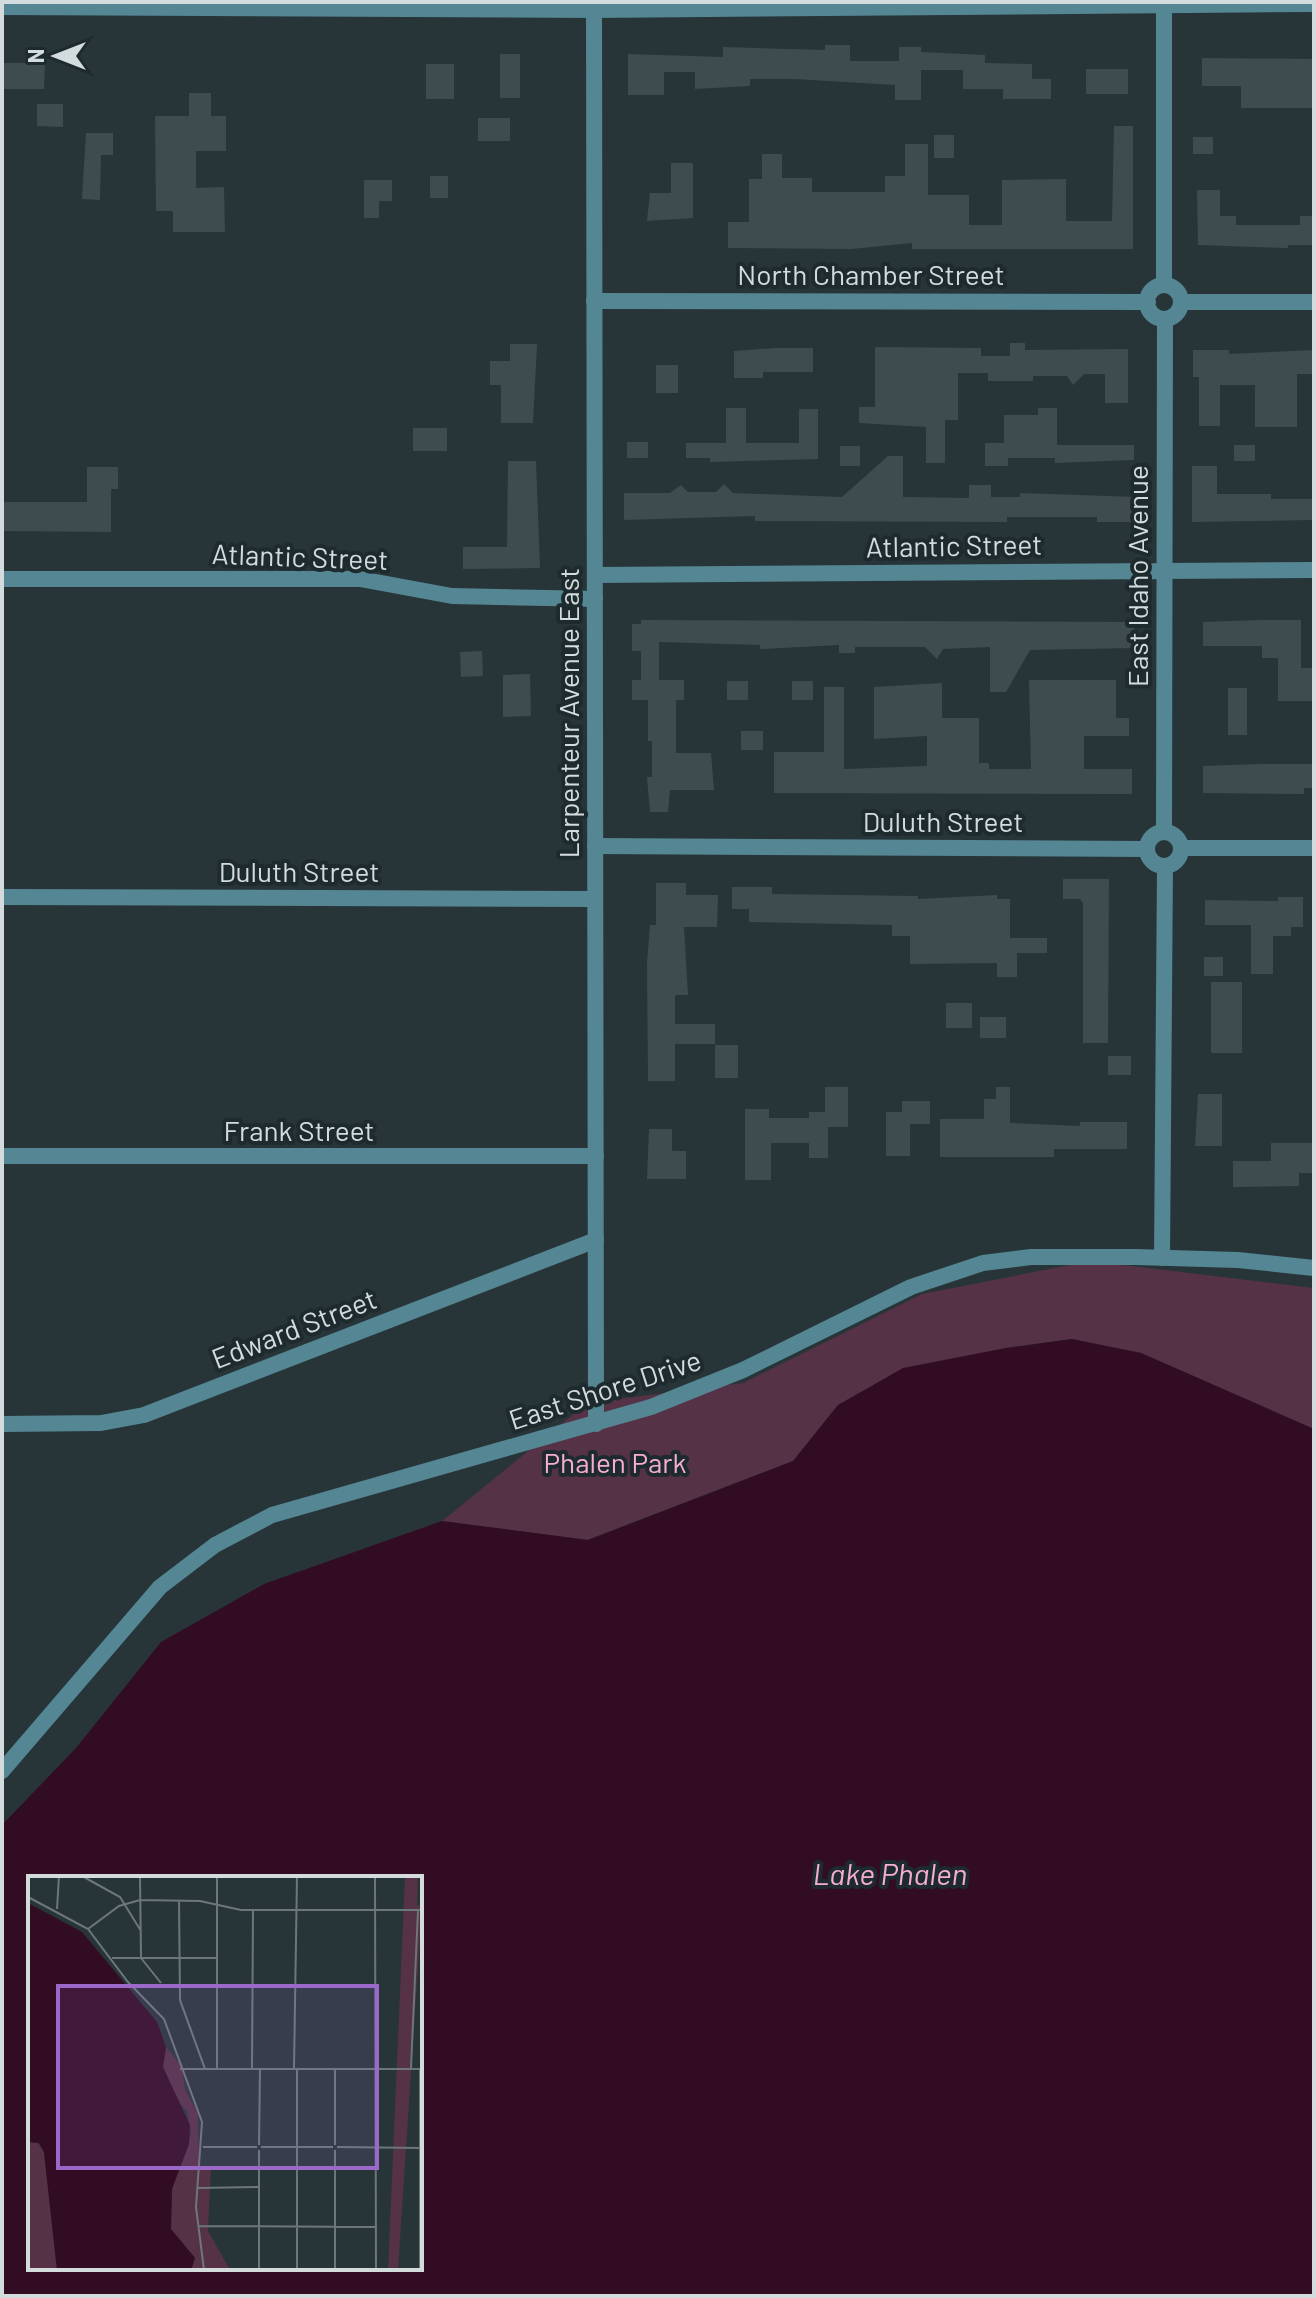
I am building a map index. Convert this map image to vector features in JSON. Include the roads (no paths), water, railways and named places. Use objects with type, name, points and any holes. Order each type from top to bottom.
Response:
[{"type":"street","points":[[1164,3],[1164,285]]},
{"type":"street","points":[[2,7],[1314,4]]},
{"type":"street","name":"Larpenteur Avenue East","points":[[594,6],[596,1424]]},
{"type":"street","points":[[1164,285],[1174,288],[1181,302],[1174,315],[1165,319],[1155,316],[1148,302],[1151,292],[1164,285]]},
{"type":"street","name":"North Chamber Street","points":[[594,301],[1148,302]]},
{"type":"street","points":[[1181,302],[1314,302]]},
{"type":"street","name":"East Idaho Avenue","points":[[1164,832],[1165,319]]},
{"type":"street","name":"Atlantic Street","points":[[595,575],[1314,570]]},
{"type":"street","name":"Atlantic Street","points":[[2,579],[360,579],[452,596],[595,599]]},
{"type":"street","points":[[1164,832],[1174,835],[1181,848],[1174,863],[1165,866],[1154,863],[1147,849],[1154,836],[1164,832]]},
{"type":"street","name":"Duluth Street","points":[[595,846],[1147,849]]},
{"type":"street","points":[[1181,848],[1314,848]]},
{"type":"street","points":[[1162,1258],[1165,866]]},
{"type":"street","name":"Duluth Street","points":[[2,897],[595,899]]},
{"type":"street","name":"Frank Street","points":[[2,1156],[596,1156]]},
{"type":"street","name":"Edward Street","points":[[2,1424],[101,1423],[144,1415],[596,1240]]},
{"type":"street","name":"East Shore Drive","points":[[2,1771],[160,1587],[225,1538],[306,1503],[651,1407],[743,1370],[911,1287],[962,1269],[1031,1257],[1238,1260],[1314,1268]]},
{"type":"water","name":"Lake Phalen","points":[[1072,1339],[1141,1353],[1314,1429],[1314,2296],[2,2296],[2,1825],[76,1748],[161,1642],[264,1584],[442,1521],[588,1540],[793,1461],[838,1405],[903,1368]]},
{"type":"park label","name":"Phalen Park","points":[[615,1463]]}]
